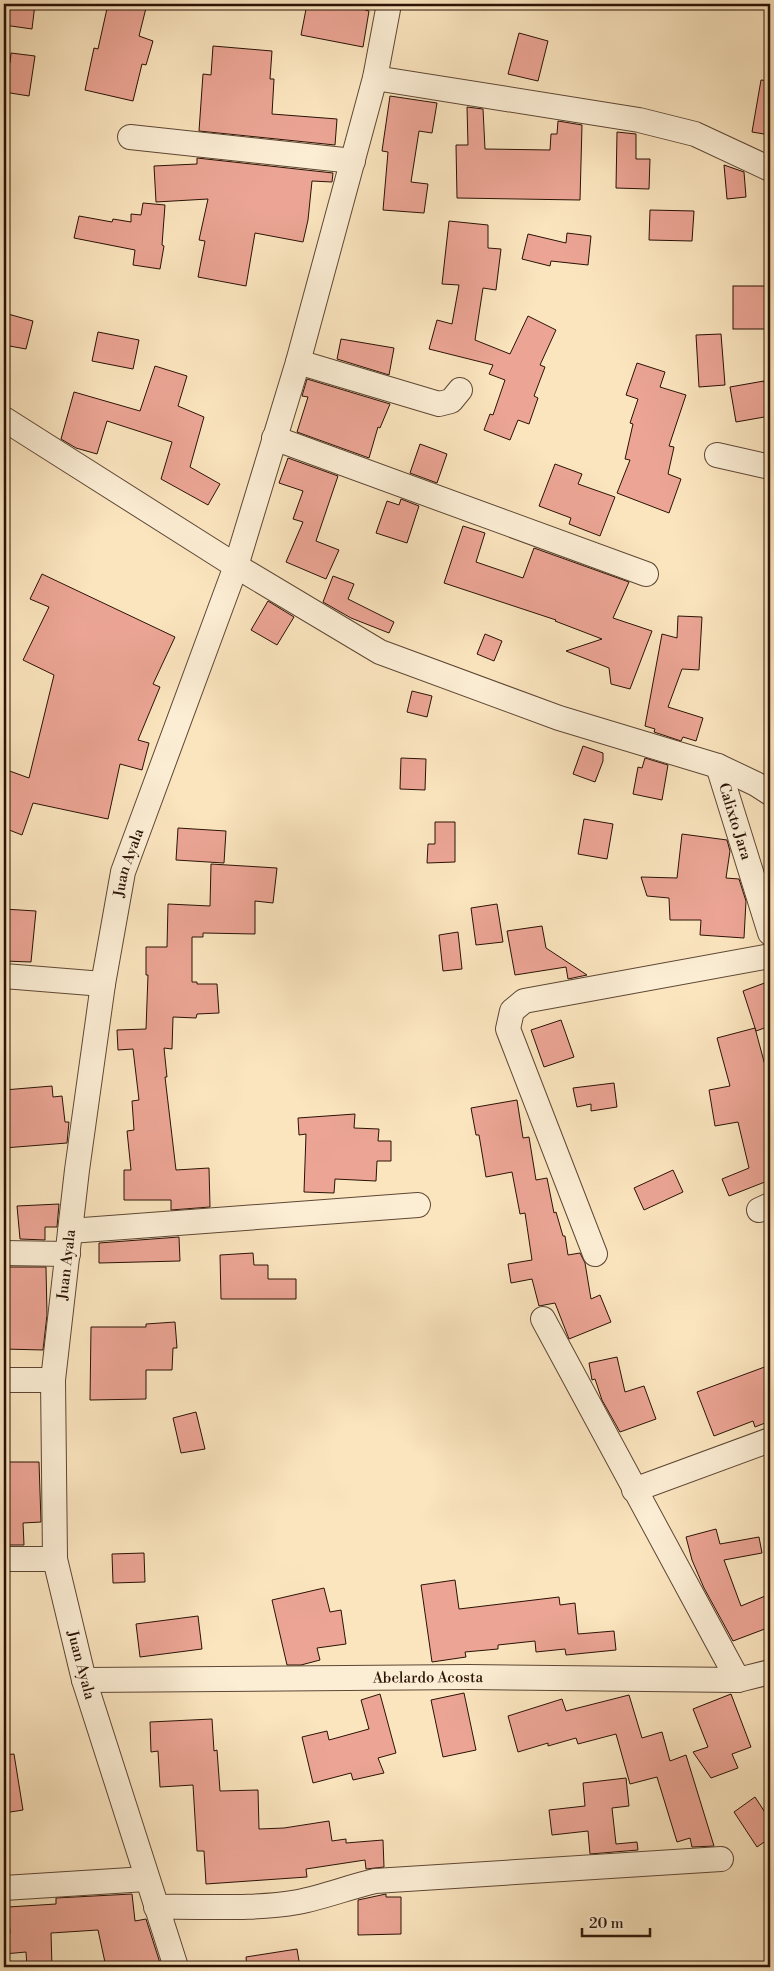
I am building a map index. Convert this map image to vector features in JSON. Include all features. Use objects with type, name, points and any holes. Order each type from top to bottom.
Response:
[{"type":"street","name":"Juan Ayala","points":[[176,1967],[146,1879],[84,1680],[55,1559],[53,1380],[103,984],[123,872],[236,566],[298,362],[375,78],[389,4]]},
{"type":"street","points":[[375,78],[639,120],[695,134],[770,169]]},
{"type":"street","points":[[130,137],[352,162]]},
{"type":"street","points":[[298,362],[438,404],[451,401],[460,390]]},
{"type":"street","points":[[4,419],[236,566],[380,652],[559,718],[718,766],[756,784],[770,794]]},
{"type":"street","points":[[274,438],[646,574]]},
{"type":"street","points":[[717,455],[770,467]]},
{"type":"street","name":"Calixto Jara","points":[[718,766],[770,933]]},
{"type":"street","points":[[595,1254],[508,1029],[512,1011],[524,1001],[770,956]]},
{"type":"street","points":[[4,976],[103,984]]},
{"type":"street","points":[[4,1253],[69,1243],[418,1205]]},
{"type":"street","points":[[543,1319],[738,1680]]},
{"type":"street","points":[[4,1380],[53,1380]]},
{"type":"street","points":[[634,1490],[770,1440]]},
{"type":"street","points":[[4,1559],[55,1559]]},
{"type":"street","name":"Abelardo Acosta","points":[[84,1680],[469,1677],[738,1680],[770,1672]]},
{"type":"street","points":[[156,1907],[262,1906],[326,1896],[349,1887],[375,1881],[721,1859]]},
{"type":"street","points":[[4,1888],[146,1879]]},
{"type":"building","points":[[6,4],[35,4],[32,29],[4,25]]},
{"type":"building","points":[[108,4],[147,4],[139,36],[153,41],[146,65],[142,64],[133,101],[85,90],[94,48],[98,49]]},
{"type":"building","points":[[307,4],[366,4],[365,10],[369,11],[363,47],[301,35]]},
{"type":"building","points":[[519,33],[548,41],[538,81],[508,74]]},
{"type":"building","points":[[213,46],[272,51],[270,79],[274,79],[272,114],[337,119],[335,145],[199,131],[203,74],[211,75]]},
{"type":"building","points":[[11,53],[35,56],[29,96],[4,92],[4,62],[10,63]]},
{"type":"building","points":[[761,80],[770,81],[770,135],[752,132]]},
{"type":"building","points":[[390,96],[437,103],[432,133],[419,131],[411,182],[428,184],[424,213],[383,210],[388,152],[382,151]]},
{"type":"building","points":[[467,107],[483,109],[485,149],[550,150],[551,134],[557,134],[558,121],[582,125],[580,200],[457,198],[456,145],[468,145]]},
{"type":"building","points":[[617,132],[636,134],[636,159],[650,159],[649,189],[616,188]]},
{"type":"building","points":[[197,158],[333,173],[332,182],[312,181],[308,220],[303,242],[255,233],[246,286],[198,277],[205,241],[199,240],[208,199],[156,202],[154,166],[197,164]]},
{"type":"building","points":[[724,165],[744,172],[746,197],[727,199]]},
{"type":"building","points":[[143,203],[165,205],[162,245],[164,246],[160,269],[133,265],[135,250],[74,238],[79,216],[112,222],[113,219],[131,222],[131,214],[141,215]]},
{"type":"building","points":[[650,210],[694,211],[692,241],[649,240]]},
{"type":"building","points":[[449,221],[488,225],[488,248],[501,249],[496,290],[483,288],[475,340],[510,354],[528,316],[556,330],[540,365],[545,367],[534,396],[538,398],[529,424],[518,420],[510,440],[484,430],[490,414],[493,415],[505,380],[489,374],[493,365],[429,349],[437,320],[452,324],[459,285],[442,284]]},
{"type":"building","points":[[567,233],[591,236],[588,265],[551,261],[550,266],[522,259],[528,234],[566,243]]},
{"type":"building","points":[[733,286],[767,286],[767,329],[733,329]]},
{"type":"building","points":[[8,314],[33,321],[26,349],[4,345],[4,332]]},
{"type":"building","points":[[98,332],[139,340],[133,369],[92,361]]},
{"type":"building","points":[[721,334],[725,385],[699,387],[696,335]]},
{"type":"building","points":[[341,339],[394,348],[389,375],[337,359]]},
{"type":"building","points":[[637,363],[665,372],[660,387],[686,395],[669,446],[674,447],[668,474],[681,479],[669,513],[617,493],[630,460],[625,459],[633,424],[630,423],[638,399],[626,395]]},
{"type":"building","points":[[155,366],[187,376],[178,406],[204,417],[190,467],[220,484],[208,505],[161,479],[172,442],[107,421],[97,454],[76,448],[61,439],[74,392],[140,411]]},
{"type":"building","points":[[307,379],[390,404],[380,428],[378,427],[369,458],[297,432],[308,397],[302,396]]},
{"type":"building","points":[[764,381],[770,416],[736,422],[730,387]]},
{"type":"building","points":[[420,444],[447,454],[437,483],[410,473]]},
{"type":"building","points":[[288,458],[338,476],[316,541],[339,550],[326,579],[286,562],[303,522],[293,519],[303,491],[279,483]]},
{"type":"building","points":[[555,464],[582,474],[578,484],[615,497],[600,536],[569,524],[571,518],[539,506]]},
{"type":"building","points":[[401,499],[419,506],[407,543],[376,533],[387,501],[399,505]]},
{"type":"building","points":[[463,526],[485,533],[476,562],[523,578],[534,548],[629,582],[613,618],[652,631],[630,689],[611,684],[609,668],[566,651],[602,639],[556,620],[444,583]]},
{"type":"building","points":[[42,574],[175,637],[153,684],[160,687],[138,740],[149,743],[142,770],[120,764],[108,819],[33,803],[22,835],[4,828],[4,769],[29,778],[54,675],[23,660],[49,607],[30,599]]},
{"type":"building","points":[[333,576],[354,584],[348,599],[394,622],[389,633],[351,618],[323,602]]},
{"type":"building","points":[[268,601],[294,617],[277,645],[251,630]]},
{"type":"building","points":[[678,616],[702,617],[699,670],[682,669],[668,707],[703,718],[696,741],[683,737],[681,741],[654,732],[655,729],[645,726],[662,634],[677,638]]},
{"type":"building","points":[[485,634],[502,641],[494,661],[477,654]]},
{"type":"building","points":[[412,691],[432,696],[427,717],[407,712]]},
{"type":"building","points":[[583,746],[603,753],[603,761],[595,782],[573,774]]},
{"type":"building","points":[[401,758],[426,759],[425,790],[400,789]]},
{"type":"building","points":[[645,758],[668,765],[662,800],[633,794],[638,767],[642,768]]},
{"type":"building","points":[[584,819],[613,824],[607,859],[578,854]]},
{"type":"building","points":[[435,822],[455,822],[455,862],[427,863],[428,844],[435,844]]},
{"type":"building","points":[[178,828],[226,831],[224,863],[176,860]]},
{"type":"building","points":[[682,834],[727,840],[730,851],[726,878],[739,879],[746,901],[744,938],[700,935],[701,920],[670,920],[669,898],[647,896],[641,877],[677,878]]},
{"type":"building","points":[[211,864],[277,868],[273,903],[255,901],[255,934],[203,933],[203,937],[192,937],[192,982],[197,982],[197,984],[217,984],[219,1013],[197,1014],[196,1018],[173,1017],[172,1049],[164,1048],[167,1077],[165,1077],[176,1170],[209,1168],[210,1207],[171,1210],[171,1200],[124,1200],[124,1170],[131,1170],[127,1131],[134,1130],[132,1101],[139,1100],[133,1049],[118,1050],[117,1030],[146,1029],[148,975],[146,975],[146,947],[167,947],[168,904],[210,906]]},
{"type":"building","points":[[497,904],[503,942],[476,945],[471,908]]},
{"type":"building","points":[[4,909],[36,911],[31,962],[4,961]]},
{"type":"building","points":[[542,926],[546,948],[587,975],[568,979],[566,967],[515,975],[507,931]]},
{"type":"building","points":[[458,932],[462,969],[443,971],[439,935]]},
{"type":"building","points":[[770,981],[770,1026],[756,1031],[743,991]]},
{"type":"building","points":[[561,1020],[574,1057],[544,1067],[531,1030]]},
{"type":"building","points":[[755,1028],[770,1084],[770,1180],[729,1196],[722,1179],[749,1168],[738,1122],[715,1126],[709,1090],[730,1086],[717,1038]]},
{"type":"building","points":[[614,1083],[617,1107],[591,1111],[591,1104],[577,1107],[573,1088]]},
{"type":"building","points":[[52,1086],[53,1097],[62,1096],[65,1122],[69,1122],[67,1143],[4,1148],[4,1126],[7,1126],[4,1090]]},
{"type":"building","points":[[517,1100],[523,1138],[529,1137],[536,1180],[547,1178],[554,1213],[556,1212],[563,1236],[565,1236],[568,1255],[580,1253],[585,1263],[591,1299],[600,1295],[611,1322],[569,1339],[555,1303],[539,1306],[532,1279],[511,1283],[508,1264],[532,1260],[525,1213],[520,1214],[512,1172],[486,1177],[479,1135],[476,1135],[471,1108]]},
{"type":"building","points":[[355,1114],[354,1128],[379,1129],[378,1141],[391,1141],[391,1161],[377,1161],[376,1181],[335,1179],[334,1193],[304,1192],[306,1134],[299,1135],[298,1118]]},
{"type":"building","points":[[673,1170],[683,1192],[644,1210],[634,1188]]},
{"type":"building","points":[[59,1204],[57,1227],[45,1227],[45,1240],[20,1239],[17,1206]]},
{"type":"building","points":[[179,1237],[180,1261],[99,1263],[99,1243]]},
{"type":"building","points":[[253,1253],[254,1265],[268,1265],[268,1279],[296,1279],[296,1299],[221,1299],[220,1255]]},
{"type":"building","points":[[4,1267],[46,1267],[47,1315],[43,1350],[4,1349]]},
{"type":"building","points":[[175,1322],[177,1348],[173,1348],[172,1370],[146,1370],[146,1399],[90,1400],[91,1327],[146,1327],[146,1324]]},
{"type":"building","points":[[617,1357],[625,1392],[644,1386],[656,1419],[620,1432],[602,1400],[595,1379],[592,1380],[589,1363]]},
{"type":"building","points":[[770,1365],[770,1421],[755,1427],[753,1421],[714,1436],[697,1392]]},
{"type":"building","points":[[196,1412],[205,1449],[181,1453],[173,1418]]},
{"type":"building","points":[[4,1462],[39,1462],[41,1522],[23,1523],[24,1545],[4,1545]]},
{"type":"building","points":[[716,1529],[720,1544],[759,1537],[762,1553],[724,1560],[741,1606],[770,1594],[770,1627],[733,1641],[704,1588],[692,1560],[686,1537]]},
{"type":"building","points":[[144,1553],[145,1582],[113,1583],[112,1554]]},
{"type":"building","points":[[455,1580],[459,1609],[559,1597],[560,1605],[575,1603],[578,1634],[614,1631],[616,1650],[566,1655],[565,1649],[536,1652],[535,1641],[498,1645],[498,1649],[465,1652],[466,1657],[432,1662],[421,1585]]},
{"type":"building","points":[[324,1588],[330,1612],[341,1610],[346,1644],[317,1648],[320,1660],[301,1665],[287,1665],[272,1600]]},
{"type":"building","points":[[198,1616],[202,1649],[140,1657],[136,1624]]},
{"type":"building","points":[[464,1693],[476,1750],[443,1757],[431,1700]]},
{"type":"building","points":[[380,1694],[396,1753],[378,1758],[384,1773],[353,1780],[351,1773],[313,1783],[302,1737],[327,1731],[329,1740],[369,1729],[361,1700]]},
{"type":"building","points":[[731,1694],[751,1747],[732,1754],[738,1768],[711,1778],[693,1752],[708,1747],[693,1709]]},
{"type":"building","points":[[629,1695],[642,1738],[662,1732],[670,1761],[686,1755],[714,1846],[692,1847],[690,1838],[677,1842],[657,1777],[630,1784],[616,1734],[578,1744],[576,1738],[548,1746],[548,1743],[518,1752],[508,1716],[562,1699],[566,1711]]},
{"type":"building","points":[[212,1719],[214,1751],[217,1750],[220,1791],[258,1790],[259,1829],[284,1828],[329,1821],[332,1841],[346,1839],[346,1843],[383,1840],[384,1867],[366,1869],[365,1860],[306,1869],[307,1877],[206,1884],[204,1851],[197,1851],[193,1785],[160,1787],[158,1751],[151,1752],[150,1722]]},
{"type":"building","points":[[14,1754],[23,1810],[4,1813],[4,1755]]},
{"type":"building","points":[[626,1778],[629,1806],[612,1808],[616,1844],[637,1842],[638,1850],[590,1854],[588,1831],[552,1835],[549,1810],[585,1806],[583,1783]]},
{"type":"building","points":[[755,1797],[770,1820],[770,1838],[757,1847],[734,1812]]},
{"type":"building","points":[[132,1894],[135,1921],[146,1919],[160,1963],[154,1962],[154,1967],[106,1967],[98,1930],[51,1933],[52,1967],[27,1967],[26,1952],[4,1954],[4,1933],[10,1933],[8,1907],[56,1904],[56,1898]]},
{"type":"building","points":[[386,1894],[386,1897],[401,1897],[401,1934],[358,1935],[358,1900]]},
{"type":"building","points":[[297,1949],[300,1967],[247,1967],[246,1957]]}]
